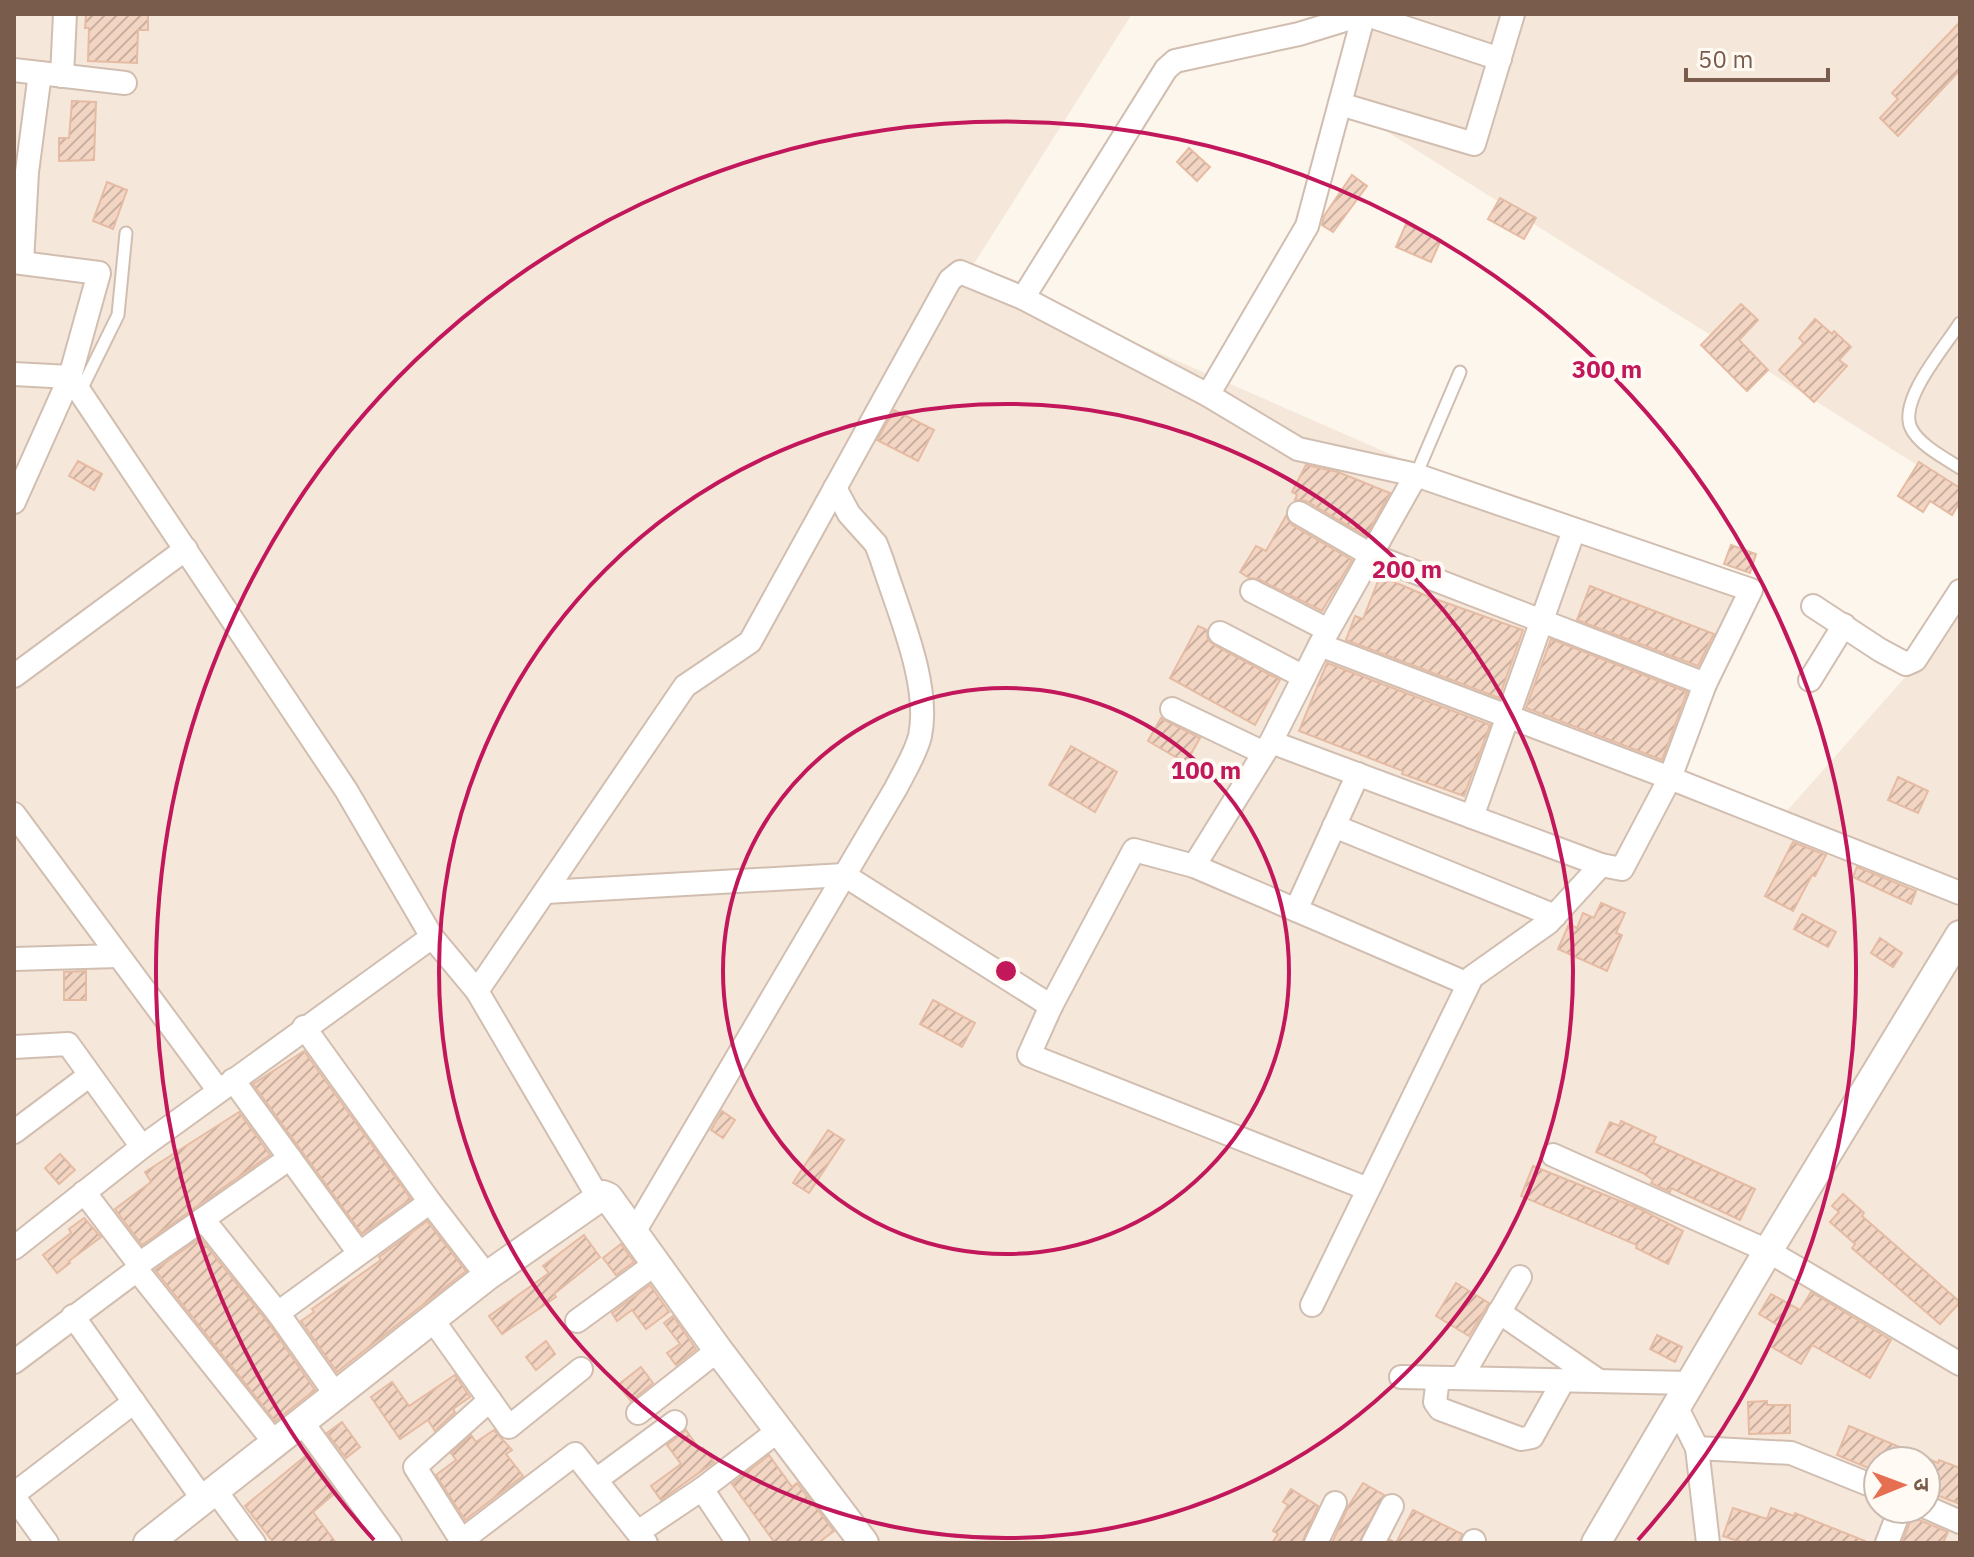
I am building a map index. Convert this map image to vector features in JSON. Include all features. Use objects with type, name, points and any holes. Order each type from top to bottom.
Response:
[{"type":"street","points":[[15,497],[75,384],[99,273],[18,262],[21,171],[51,75],[65,14]]},
{"type":"street","points":[[1023,298],[1166,69],[1175,61],[1299,34],[1364,14],[1500,59]]},
{"type":"street","points":[[1208,395],[1307,226],[1364,14]]},
{"type":"street","points":[[1340,104],[1474,144],[1513,14]]},
{"type":"street","points":[[14,70],[125,83]]},
{"type":"street","points":[[477,991],[685,686],[750,642],[955,274],[965,273],[1023,298],[1208,395],[1298,449],[1416,475],[1751,590],[1705,684],[1670,778],[1625,868],[1617,870],[1358,774],[1267,747],[1172,709]]},
{"type":"street","points":[[14,374],[75,384],[346,790],[432,937],[477,991],[598,1197]]},
{"type":"street","points":[[1194,866],[1267,747],[1416,475]]},
{"type":"street","points":[[633,1234],[896,788],[919,739],[923,708],[921,686],[882,560],[876,544],[849,514],[835,488]]},
{"type":"street","points":[[1299,513],[1371,555],[1705,684]]},
{"type":"street","points":[[1472,817],[1574,530]]},
{"type":"street","points":[[14,676],[186,549]]},
{"type":"street","points":[[1252,591],[1324,638],[1508,717],[1960,893]]},
{"type":"street","points":[[1813,606],[1906,664],[1915,660],[1960,591]]},
{"type":"street","points":[[1810,680],[1844,625]]},
{"type":"street","points":[[1220,633],[1304,677]]},
{"type":"street","points":[[1296,910],[1358,774]]},
{"type":"street","points":[[14,814],[118,956],[290,1158],[359,1253]]},
{"type":"street","points":[[1334,826],[1555,916]]},
{"type":"street","points":[[1368,1189],[1029,1055],[1051,1006],[1134,850],[1194,866],[1468,984]]},
{"type":"street","points":[[1312,1305],[1472,977],[1555,916],[1601,865]]},
{"type":"street","points":[[546,892],[844,875],[1051,1006]]},
{"type":"street","points":[[1596,1543],[1768,1251],[1960,935]]},
{"type":"street","points":[[14,1248],[142,1147],[432,937]]},
{"type":"street","points":[[14,959],[118,956]]},
{"type":"street","points":[[304,1027],[487,1276]]},
{"type":"street","points":[[14,1047],[68,1044],[142,1147]]},
{"type":"street","points":[[14,1132],[90,1075]]},
{"type":"street","points":[[1553,1155],[1768,1251],[1960,1364]]},
{"type":"street","points":[[14,1362],[138,1267],[290,1158]]},
{"type":"street","points":[[84,1192],[138,1267],[275,1443]]},
{"type":"street","points":[[148,1543],[487,1276],[603,1195],[608,1197],[718,1350],[864,1543]]},
{"type":"street","points":[[278,1313],[430,1202]]},
{"type":"street","points":[[203,1219],[278,1313],[336,1395]]},
{"type":"street","points":[[577,1321],[655,1264]]},
{"type":"street","points":[[1461,1378],[1520,1277]]},
{"type":"street","points":[[1499,1312],[1599,1381]]},
{"type":"street","points":[[73,1316],[134,1402],[209,1494],[254,1543]]},
{"type":"street","points":[[432,1319],[509,1427],[581,1369]]},
{"type":"street","points":[[638,1413],[718,1350]]},
{"type":"street","points":[[1401,1377],[1599,1381],[1683,1394]]},
{"type":"street","points":[[1438,1378],[1435,1402],[1440,1409],[1521,1439],[1532,1437],[1563,1381]]},
{"type":"street","points":[[1683,1394],[1697,1448],[1708,1543]]},
{"type":"street","points":[[490,1400],[415,1467],[462,1542],[575,1454],[642,1538],[778,1431]]},
{"type":"street","points":[[47,1543],[14,1496],[134,1402]]},
{"type":"street","points":[[302,1422],[390,1543]]},
{"type":"street","points":[[596,1480],[675,1422]]},
{"type":"street","points":[[1697,1448],[1791,1453],[1862,1482]]},
{"type":"street","points":[[702,1489],[738,1543]]},
{"type":"street","points":[[1316,1543],[1335,1503]]},
{"type":"street","points":[[1373,1543],[1392,1506]]},
{"type":"lane","points":[[75,384],[118,315],[126,233]]},
{"type":"lane","points":[[1960,323],[1912,397],[1908,416],[1912,431],[1960,468]]},
{"type":"lane","points":[[1416,475],[1460,372]]},
{"type":"shaded area","points":[[14,14],[1132,14],[970,270],[1413,464],[1742,587],[1671,777],[1779,820],[1960,615],[1960,1543],[14,1543]]},
{"type":"shaded area","points":[[1377,14],[1960,14],[1960,492],[1343,104]]},
{"type":"building","points":[[86,14],[148,14],[148,30],[138,30],[137,63],[88,61],[89,28],[85,28]]},
{"type":"building","points":[[1960,22],[1960,70],[1898,136],[1880,118],[1898,99],[1892,93]]},
{"type":"building","points":[[72,101],[96,102],[94,160],[59,161],[59,138],[69,138]]},
{"type":"building","points":[[1189,148],[1210,167],[1197,181],[1177,162]]},
{"type":"building","points":[[1352,175],[1367,186],[1333,232],[1322,225],[1324,216]]},
{"type":"building","points":[[107,182],[127,190],[113,229],[93,221]]},
{"type":"building","points":[[1500,198],[1536,218],[1524,239],[1488,219]]},
{"type":"building","points":[[1406,224],[1441,240],[1431,262],[1396,247]]},
{"type":"building","points":[[1741,304],[1758,320],[1739,340],[1768,370],[1747,391],[1701,345]]},
{"type":"building","points":[[1815,319],[1851,347],[1839,360],[1847,366],[1814,402],[1779,370],[1804,343],[1799,338]]},
{"type":"building","points":[[894,410],[934,430],[918,461],[877,440]]},
{"type":"building","points":[[78,461],[102,474],[94,490],[69,476]]},
{"type":"building","points":[[1919,462],[1960,488],[1960,502],[1952,515],[1930,501],[1923,512],[1898,496]]},
{"type":"building","points":[[1306,465],[1338,472],[1390,493],[1366,536],[1306,501],[1295,500],[1297,495],[1292,492]]},
{"type":"building","points":[[1286,516],[1292,525],[1352,560],[1322,611],[1240,572],[1256,546],[1266,551]]},
{"type":"building","points":[[1731,545],[1756,554],[1750,573],[1724,564]]},
{"type":"building","points":[[1380,576],[1523,630],[1499,698],[1346,640],[1355,616],[1363,619]]},
{"type":"building","points":[[1590,586],[1714,634],[1698,666],[1577,620]]},
{"type":"building","points":[[1198,626],[1207,630],[1208,640],[1214,645],[1280,680],[1255,725],[1170,678]]},
{"type":"building","points":[[1551,639],[1687,692],[1662,760],[1526,708]]},
{"type":"building","points":[[1327,663],[1490,725],[1464,796],[1299,731]]},
{"type":"building","points":[[1161,718],[1200,738],[1186,763],[1148,741]]},
{"type":"building","points":[[1071,746],[1117,772],[1095,812],[1049,785]]},
{"type":"building","points":[[1898,777],[1928,791],[1918,813],[1888,800]]},
{"type":"building","points":[[1793,842],[1826,855],[1793,911],[1765,896]]},
{"type":"building","points":[[1857,867],[1916,891],[1911,904],[1853,877]]},
{"type":"building","points":[[1601,903],[1625,913],[1616,933],[1622,935],[1607,971],[1558,949],[1569,924],[1577,928],[1583,913],[1594,918]]},
{"type":"building","points":[[1802,914],[1836,932],[1828,947],[1794,929]]},
{"type":"building","points":[[1880,938],[1902,953],[1893,967],[1871,953]]},
{"type":"building","points":[[86,971],[86,1000],[64,1000],[64,972]]},
{"type":"building","points":[[933,1000],[975,1023],[962,1047],[920,1024]]},
{"type":"building","points":[[304,1051],[411,1199],[362,1234],[253,1084]]},
{"type":"building","points":[[722,1111],[735,1120],[723,1138],[711,1130]]},
{"type":"building","points":[[239,1112],[270,1155],[142,1245],[115,1209],[151,1182],[145,1172]]},
{"type":"building","points":[[1621,1121],[1656,1137],[1653,1143],[1755,1189],[1740,1220],[1671,1188],[1670,1192],[1651,1183],[1653,1180],[1643,1173],[1596,1152],[1610,1122],[1619,1126]]},
{"type":"building","points":[[828,1130],[844,1140],[809,1193],[793,1183]]},
{"type":"building","points":[[60,1154],[75,1170],[59,1184],[45,1168]]},
{"type":"building","points":[[1533,1166],[1640,1209],[1683,1231],[1668,1264],[1636,1248],[1637,1245],[1521,1196]]},
{"type":"building","points":[[1843,1194],[1864,1213],[1862,1216],[1960,1302],[1940,1324],[1852,1248],[1855,1244],[1830,1222],[1839,1212],[1832,1206]]},
{"type":"building","points":[[84,1218],[101,1237],[57,1273],[43,1255],[71,1233],[69,1229]]},
{"type":"building","points":[[427,1221],[466,1271],[337,1372],[301,1321],[314,1312],[312,1309],[381,1260],[379,1257]]},
{"type":"building","points":[[584,1235],[600,1257],[554,1294],[556,1297],[502,1334],[489,1316],[549,1273],[543,1266]]},
{"type":"building","points":[[200,1238],[267,1321],[315,1390],[275,1421],[155,1270]]},
{"type":"building","points":[[621,1244],[634,1262],[616,1275],[603,1258]]},
{"type":"building","points":[[1456,1283],[1489,1303],[1469,1336],[1436,1316]]},
{"type":"building","points":[[650,1285],[669,1312],[646,1329],[632,1310],[617,1321],[612,1313]]},
{"type":"building","points":[[1811,1292],[1891,1340],[1870,1378],[1812,1345],[1801,1364],[1770,1346],[1781,1327],[1759,1314],[1771,1294],[1800,1310]]},
{"type":"building","points":[[673,1316],[696,1349],[676,1365],[667,1353],[680,1344],[664,1323]]},
{"type":"building","points":[[1657,1335],[1682,1347],[1675,1362],[1650,1349]]},
{"type":"building","points":[[546,1341],[555,1354],[536,1370],[526,1357]]},
{"type":"building","points":[[641,1367],[653,1383],[631,1401],[618,1385]]},
{"type":"building","points":[[455,1375],[470,1397],[453,1409],[455,1412],[435,1431],[428,1420],[400,1439],[371,1397],[392,1382],[409,1406]]},
{"type":"building","points":[[1767,1401],[1767,1405],[1790,1405],[1790,1433],[1749,1434],[1748,1402]]},
{"type":"building","points":[[342,1422],[360,1447],[346,1458],[327,1433]]},
{"type":"building","points":[[1849,1426],[1895,1445],[1862,1445],[1862,1465],[1837,1455]]},
{"type":"building","points":[[494,1430],[512,1450],[506,1454],[523,1476],[465,1520],[436,1475],[456,1460],[451,1453],[471,1435],[476,1442]]},
{"type":"building","points":[[686,1430],[700,1450],[703,1448],[714,1462],[661,1500],[651,1486],[681,1464],[667,1445]]},
{"type":"building","points":[[308,1454],[336,1492],[313,1512],[336,1543],[274,1543],[245,1506]]},
{"type":"building","points":[[769,1455],[792,1487],[797,1483],[834,1531],[818,1543],[775,1543],[732,1484]]},
{"type":"building","points":[[1942,1461],[1960,1468],[1960,1504],[1942,1497]]},
{"type":"building","points":[[1363,1483],[1384,1495],[1359,1543],[1332,1543],[1348,1507]]},
{"type":"building","points":[[1291,1489],[1318,1506],[1302,1543],[1272,1543],[1278,1534],[1273,1531],[1288,1505],[1283,1502]]},
{"type":"building","points":[[1733,1508],[1767,1519],[1771,1508],[1794,1516],[1795,1513],[1865,1543],[1744,1543],[1723,1536]]},
{"type":"building","points":[[1413,1510],[1462,1534],[1459,1543],[1396,1543]]},
{"type":"building","points":[[1909,1525],[1931,1525],[1948,1532],[1943,1543],[1902,1543]]}]
